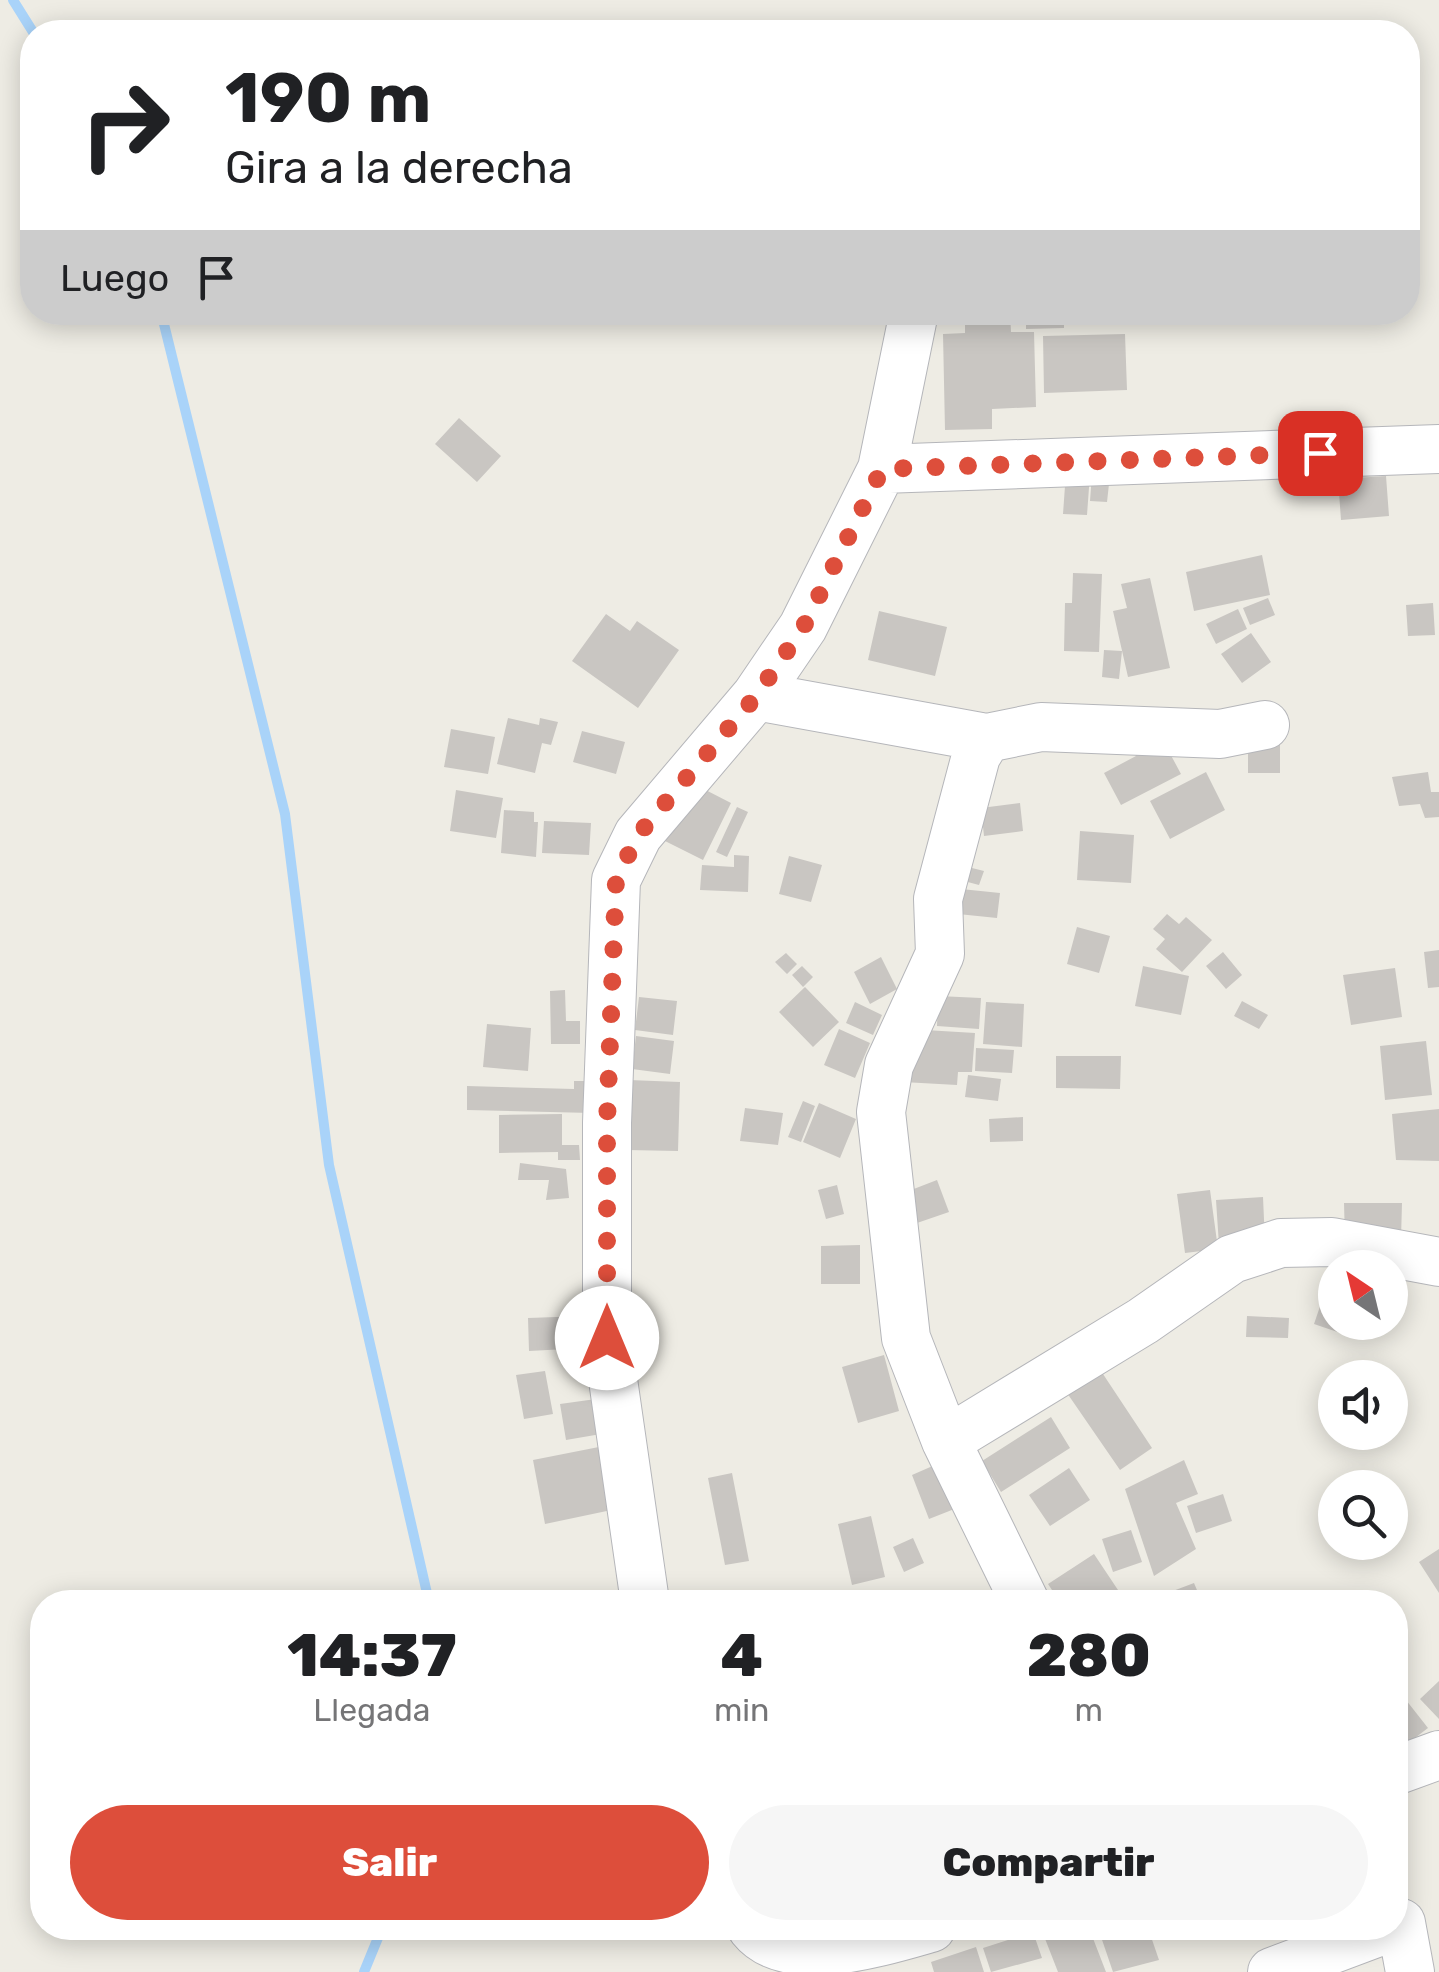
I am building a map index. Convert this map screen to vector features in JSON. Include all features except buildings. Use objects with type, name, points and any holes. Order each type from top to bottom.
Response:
[{"type":"street","points":[[643,1590],[607,1338],[607,1123],[616,880],[638,835],[756,696],[803,628],[882,469],[911,325]]},
{"type":"street","points":[[882,469],[1439,449]]},
{"type":"street","points":[[756,696],[987,738],[1040,727],[1220,734],[1265,724]]},
{"type":"street","points":[[987,738],[976,756],[938,899],[940,954],[889,1065],[880,1112],[906,1338],[946,1441],[1019,1590]]},
{"type":"street","points":[[946,1441],[1143,1321],[1232,1258],[1281,1243],[1332,1242],[1439,1262]]},
{"type":"street","points":[[1408,1766],[1439,1755]]},
{"type":"street","points":[[759,1940],[794,1956],[830,1957],[889,1940]]},
{"type":"street","points":[[1272,1972],[1356,1940]]},
{"type":"street","points":[[1400,1940],[1410,1972]]},
{"type":"waterway","points":[[13,0],[26,20]]},
{"type":"waterway","points":[[164,325],[285,814],[329,1165],[426,1590]]},
{"type":"waterway","points":[[364,1972],[377,1940]]},
{"type":"route","points":[[607,1338],[607,1123],[616,880],[638,835],[756,696],[803,628],[882,469],[1320,453]]}]
